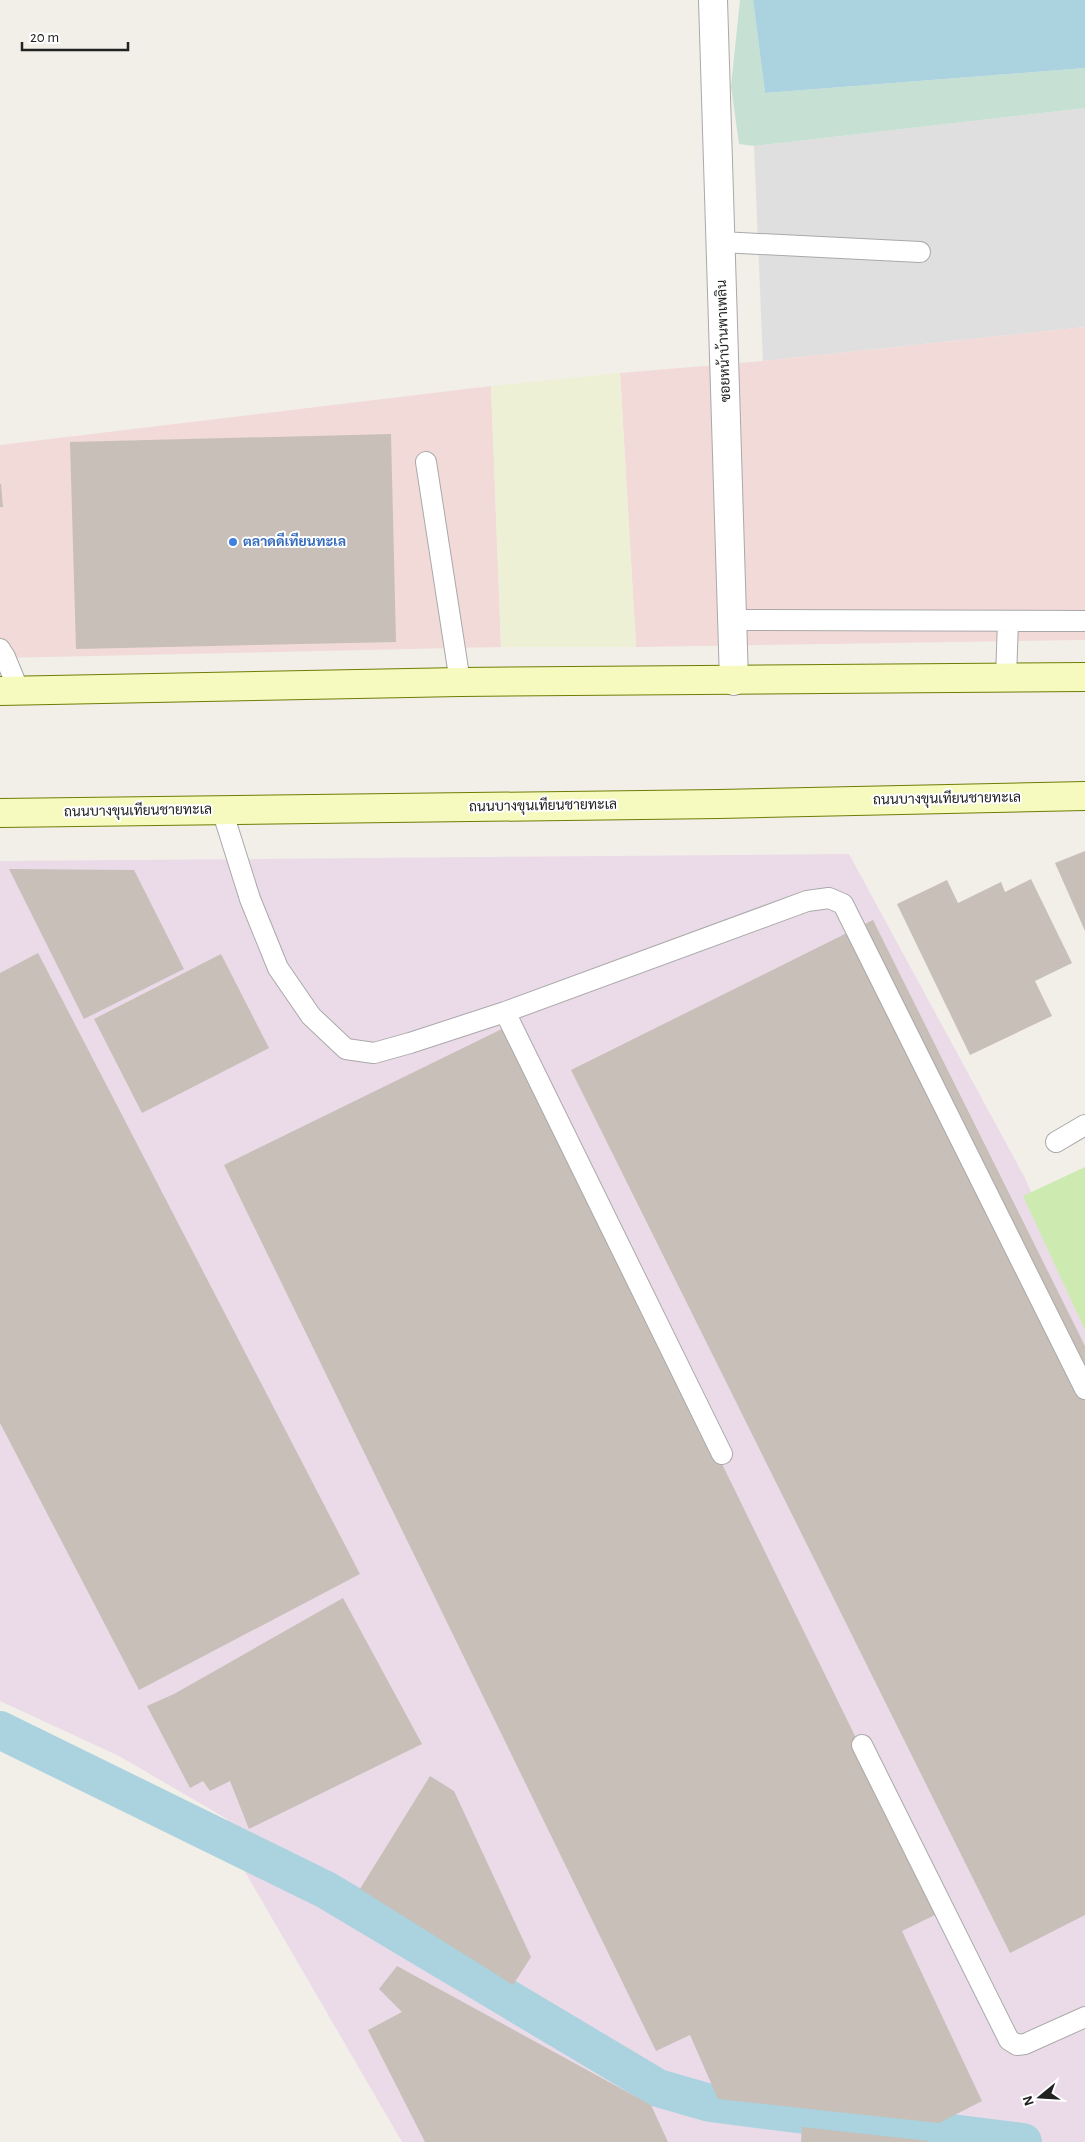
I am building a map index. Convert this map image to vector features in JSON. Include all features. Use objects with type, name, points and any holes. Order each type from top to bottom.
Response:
[{"type":"main road","points":[[9,691],[460,682],[1085,677]]},
{"type":"main road","name":"ถนนบางขุนเทียนชายทะเล","points":[[0,812],[719,804],[1085,796]]},
{"type":"street","name":"ซอยหน้าบ้านพาเพลิน","points":[[714,0],[734,681]]},
{"type":"lane","points":[[721,242],[920,252]]},
{"type":"lane","points":[[426,462],[460,682]]},
{"type":"lane","points":[[733,620],[1085,621]]},
{"type":"lane","points":[[1006,678],[1008,621]]},
{"type":"lane","points":[[0,649],[5,656],[9,691]]},
{"type":"lane","points":[[222,810],[250,900],[278,968],[311,1016],[346,1049],[374,1053],[505,1012],[807,901],[828,898],[844,904],[1085,1389]]},
{"type":"lane","points":[[505,1012],[722,1454]]},
{"type":"lane","points":[[1056,1142],[1085,1124]]},
{"type":"lane","points":[[862,1745],[1009,2040],[1018,2045],[1024,2044],[1085,2017]]},
{"type":"shaded area","points":[[1085,108],[1085,327],[763,361],[754,146]]},
{"type":"shaded area","points":[[1085,327],[1085,640],[636,647],[620,373],[763,361]]},
{"type":"shaded area","points":[[491,386],[501,647],[0,658],[0,445]]},
{"type":"shaded area","points":[[849,854],[1025,1178],[1085,1321],[1085,2142],[402,2142],[241,1865],[227,1819],[119,1756],[0,1701],[0,861]]},
{"type":"green space","points":[[740,0],[753,0],[765,93],[1085,68],[1085,108],[754,146],[739,144],[731,86]]},
{"type":"green space","points":[[620,373],[636,647],[501,647],[491,386]]},
{"type":"green space","points":[[1085,1167],[1085,1330],[1023,1196]]},
{"type":"water","points":[[753,0],[1085,0],[1085,68],[765,93]]},
{"type":"building","name":"ตลาดดีเทียนทะเล","points":[[391,434],[396,642],[76,649],[70,442]]},
{"type":"building","points":[[1,484],[3,507],[0,507]]},
{"type":"building","points":[[1085,851],[1085,931],[1055,863]]},
{"type":"building","points":[[9,869],[134,870],[184,969],[84,1019]]},
{"type":"building","points":[[1031,879],[1072,963],[1035,981],[1052,1016],[970,1055],[897,904],[947,880],[958,903],[1001,882],[1005,892]]},
{"type":"building","points":[[873,920],[1085,1346],[1085,1915],[1010,1953],[571,1070]]},
{"type":"building","points":[[38,953],[360,1574],[139,1690],[0,1423],[0,973]]},
{"type":"building","points":[[221,954],[269,1048],[142,1113],[94,1019]]},
{"type":"building","points":[[508,1026],[941,1912],[902,1931],[982,2101],[939,2123],[718,2099],[690,2035],[656,2051],[224,1165]]},
{"type":"building","points":[[343,1598],[422,1744],[249,1829],[230,1781],[210,1791],[203,1781],[190,1788],[147,1706],[174,1694]]},
{"type":"building","points":[[430,1776],[454,1791],[531,1957],[513,1985],[360,1889]]},
{"type":"building","points":[[397,1966],[651,2105],[668,2142],[425,2142],[368,2030],[402,2012],[379,1989]]},
{"type":"building","points":[[802,2127],[929,2141],[929,2142],[801,2142]]},
{"type":"waterway","points":[[0,1730],[326,1890],[658,2088],[710,2103],[1023,2142]]},
{"type":"place","name":"ตลาดดีเทียนทะเล","points":[[233,542]]}]
